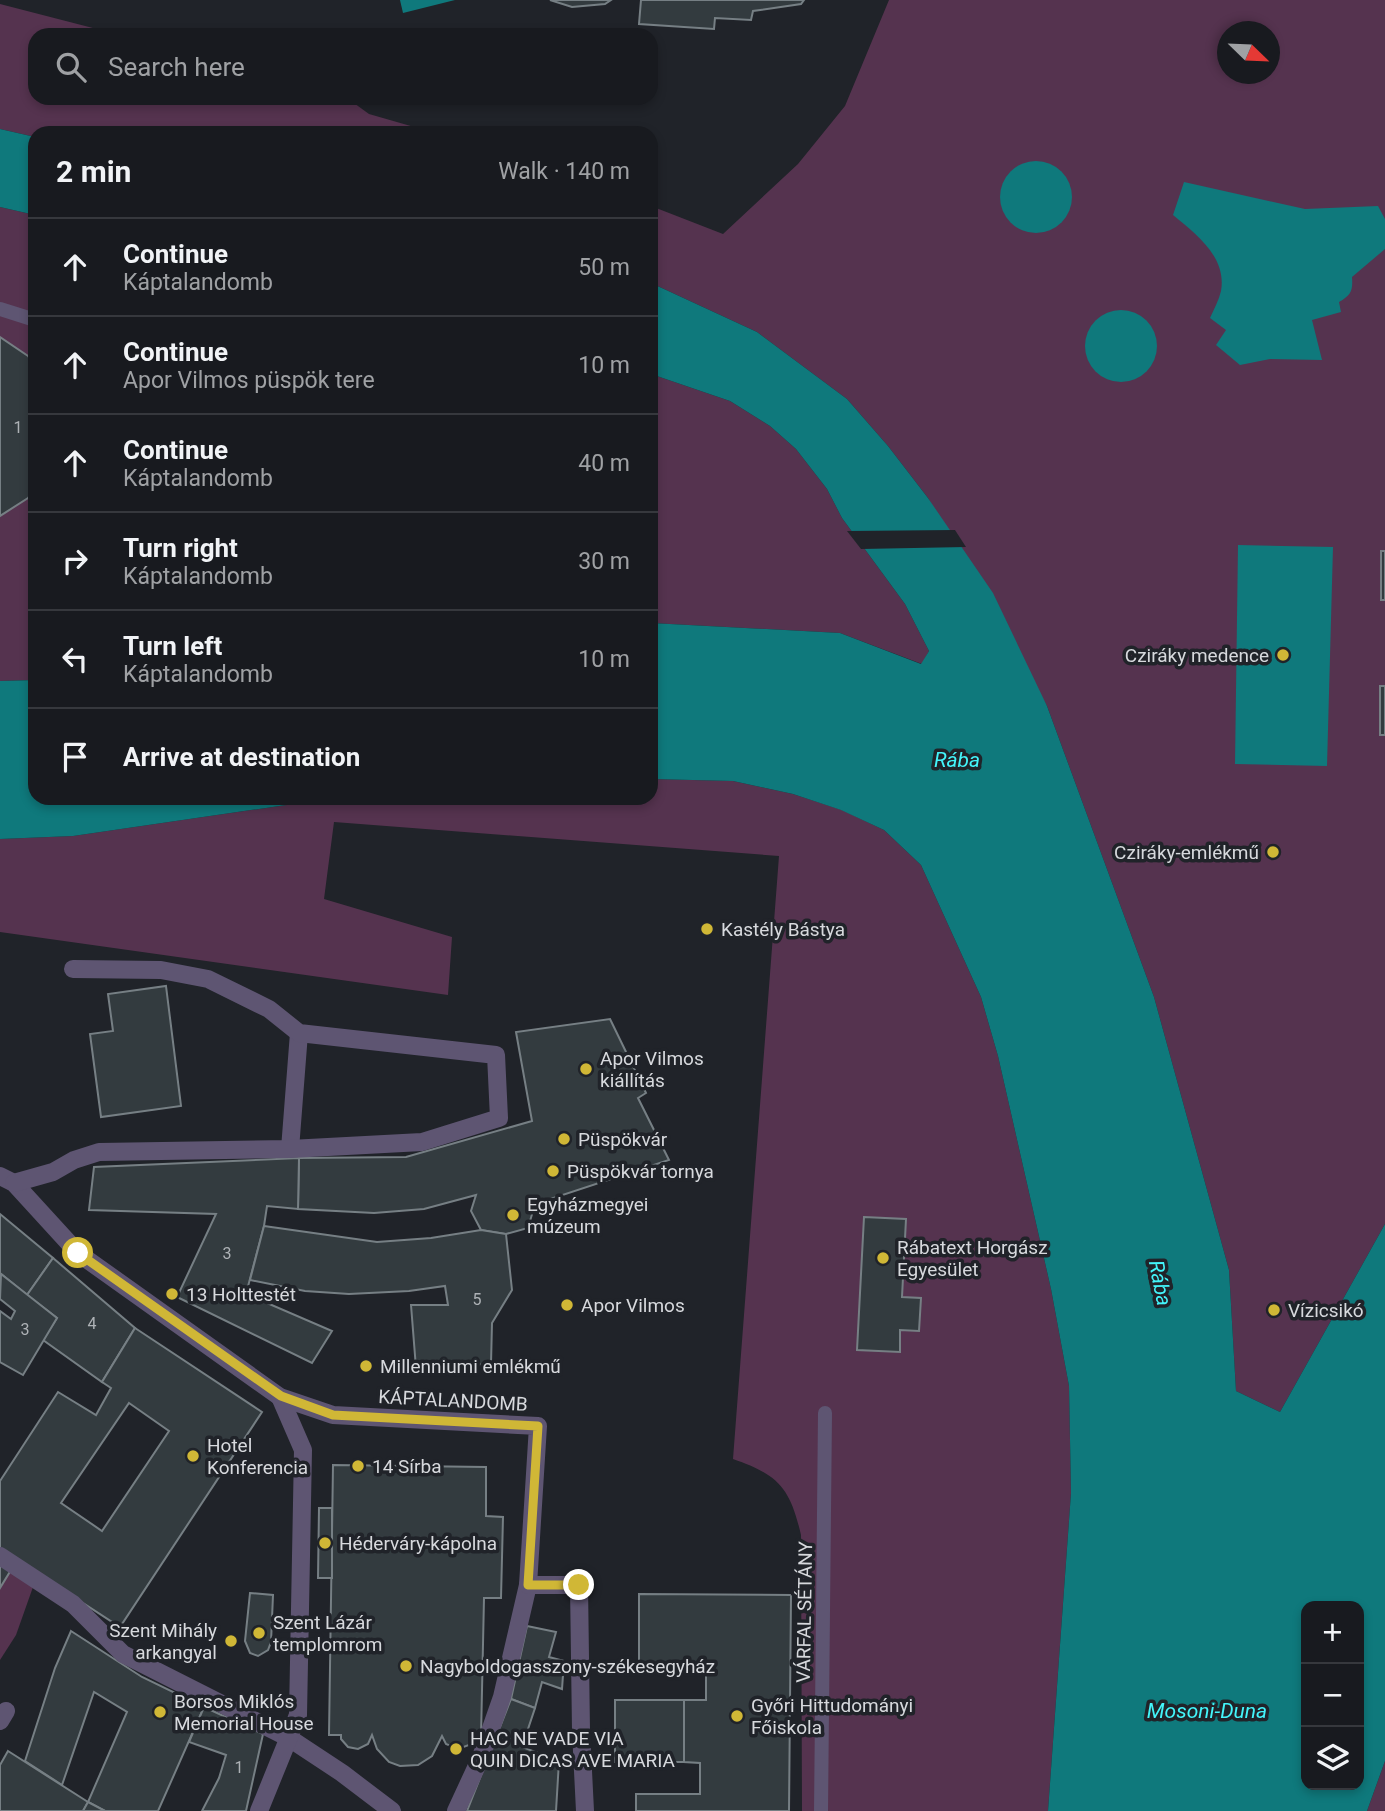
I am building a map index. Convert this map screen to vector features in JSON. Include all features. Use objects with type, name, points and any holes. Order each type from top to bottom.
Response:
[{"type":"street","points":[[7,1179],[54,1172],[74,1160],[99,1152],[290,1149],[422,1142],[499,1118],[496,1055],[299,1033],[269,1009],[208,979],[161,970],[73,969]]},
{"type":"street","points":[[290,1149],[299,1033]]},
{"type":"street","points":[[7,1179],[78,1253],[281,1396],[303,1450],[298,1715],[259,1811]]},
{"type":"street","name":"KÁPTALANDOMB","points":[[281,1396],[333,1415],[538,1426],[528,1585],[502,1697],[481,1757],[456,1811]]},
{"type":"street","points":[[0,1556],[73,1604],[123,1654],[289,1738],[342,1773],[391,1811]]},
{"type":"street","points":[[528,1585],[579,1585],[585,1811]]},
{"type":"lane","points":[[0,309],[28,318]]},
{"type":"lane","name":"VÁRFAL SÉTÁNY","points":[[821,1811],[825,1413]]},
{"type":"shaded area","points":[[889,0],[1385,0],[1385,1224],[1280,1412],[1236,1391],[1229,1270],[1154,997],[1047,706],[928,498],[847,399],[757,332],[658,286],[658,209],[723,234],[798,164],[845,106]]},
{"type":"shaded area","points":[[0,4],[93,28],[28,28],[28,105],[357,105],[369,114],[411,126],[28,126],[28,135],[0,129]]},
{"type":"shaded area","points":[[0,207],[28,213],[28,680],[0,681]]},
{"type":"shaded area","points":[[658,376],[730,401],[770,426],[796,449],[827,489],[842,518],[905,604],[929,651],[922,664],[840,633],[658,623]]},
{"type":"shaded area","points":[[658,779],[733,781],[793,794],[842,810],[884,830],[921,865],[981,997],[998,1056],[1051,1289],[1069,1386],[1071,1493],[1048,1811],[802,1811],[801,1535],[792,1506],[780,1485],[761,1471],[733,1459],[779,856],[334,822],[324,899],[452,937],[448,995],[0,932],[0,839],[73,836],[286,805],[658,805]]},
{"type":"shaded area","points":[[11,1570],[33,1587],[16,1635],[0,1660],[0,1588]]},
{"type":"shaded area","points":[[1385,1761],[1385,1811],[1367,1811]]},
{"type":"water","points":[[400,0],[455,0],[403,13]]},
{"type":"water","points":[[0,129],[28,135],[28,213],[0,207]]},
{"type":"water","points":[[1043,161],[1062,171],[1070,183],[1070,211],[1062,223],[1050,231],[1029,233],[1010,223],[1002,211],[1000,190],[1010,171],[1022,163]]},
{"type":"water","points":[[1184,182],[1305,209],[1378,206],[1385,219],[1385,249],[1352,277],[1350,292],[1339,302],[1341,312],[1312,320],[1322,360],[1270,359],[1240,365],[1216,345],[1226,330],[1210,318],[1221,291],[1222,279],[1215,257],[1208,247],[1173,215]]},
{"type":"water","name":"Rába","points":[[658,286],[757,332],[847,399],[928,498],[993,593],[1047,706],[1154,997],[1229,1270],[1236,1391],[1280,1412],[1385,1224],[1385,1761],[1367,1811],[1048,1811],[1071,1493],[1069,1386],[1051,1289],[998,1056],[981,997],[921,865],[884,830],[841,810],[793,794],[733,781],[658,779],[658,623],[840,633],[921,664],[929,651],[905,604],[842,518],[827,489],[796,449],[770,426],[730,401],[658,376]]},
{"type":"water","points":[[1128,310],[1147,320],[1155,332],[1155,360],[1147,372],[1135,380],[1114,382],[1095,372],[1087,360],[1085,339],[1095,320],[1107,312]]},
{"type":"water","name":"Cziráky medence","points":[[1238,545],[1333,547],[1327,766],[1235,764]]},
{"type":"water","points":[[28,680],[28,805],[286,805],[73,836],[0,839],[0,681]]},
{"type":"pier","points":[[955,530],[966,547],[861,549],[847,531]]},
{"type":"building","points":[[550,0],[611,0],[605,4],[572,7]]},
{"type":"building","points":[[641,0],[804,0],[801,4],[753,11],[751,20],[715,18],[714,29],[639,24]]},
{"type":"building","points":[[0,337],[28,356],[28,498],[0,516]]},
{"type":"building","points":[[1381,551],[1385,551],[1385,600],[1381,600]]},
{"type":"building","points":[[1380,686],[1385,686],[1385,735],[1380,735]]},
{"type":"building","points":[[166,986],[181,1106],[101,1117],[90,1034],[113,1031],[108,994]]},
{"type":"building","name":"Püspökvár","points":[[610,1019],[646,1093],[638,1098],[669,1160],[535,1204],[528,1228],[506,1234],[481,1230],[471,1211],[476,1195],[424,1209],[374,1213],[298,1209],[299,1158],[406,1157],[532,1121],[516,1032]]},
{"type":"building","points":[[299,1158],[298,1209],[267,1206],[246,1294],[332,1331],[312,1363],[177,1297],[216,1214],[89,1210],[94,1167]]},
{"type":"building","points":[[0,1214],[53,1258],[27,1295],[0,1273]]},
{"type":"building","name":"Rábatext Horgász Egyesület","points":[[864,1217],[906,1219],[902,1297],[921,1298],[919,1331],[900,1330],[900,1352],[857,1350]]},
{"type":"building","points":[[264,1226],[377,1242],[431,1238],[481,1230],[506,1234],[512,1290],[492,1323],[491,1364],[416,1368],[411,1305],[448,1305],[445,1286],[349,1294],[305,1291],[250,1280]]},
{"type":"building","points":[[53,1258],[135,1328],[102,1382],[43,1340],[57,1318],[27,1295]]},
{"type":"building","points":[[1,1274],[57,1318],[23,1375],[0,1362],[0,1311],[11,1319],[15,1311],[0,1299]]},
{"type":"building","name":"Hotel Konferencia","points":[[135,1328],[262,1412],[120,1627],[0,1549],[0,1481],[58,1392],[96,1415],[111,1388],[102,1382]],"holes":[[[129,1403],[169,1431],[102,1531],[61,1503]]]},
{"type":"building","name":"Nagyboldogasszony-székesegyház","points":[[333,1465],[486,1467],[486,1516],[503,1517],[501,1598],[484,1598],[481,1737],[473,1737],[469,1745],[458,1749],[446,1744],[442,1736],[432,1756],[418,1765],[400,1766],[389,1762],[377,1749],[372,1735],[368,1744],[358,1749],[348,1747],[341,1735],[329,1735]]},
{"type":"building","name":"Héderváry-kápolna","points":[[319,1508],[332,1508],[332,1578],[318,1578]]},
{"type":"building","points":[[0,1563],[11,1570],[0,1588]]},
{"type":"building","name":"Szent Lázár templomrom","points":[[250,1593],[273,1595],[271,1642],[268,1650],[258,1656],[250,1653],[245,1641]]},
{"type":"building","name":"Győri Hittudományi Főiskola","points":[[639,1594],[791,1595],[789,1811],[636,1811],[636,1794],[700,1794],[700,1763],[684,1762],[684,1700],[706,1700],[706,1665],[639,1665]]},
{"type":"building","points":[[527,1626],[556,1632],[549,1657],[564,1661],[562,1689],[542,1682],[535,1708],[511,1699]]},
{"type":"building","points":[[71,1631],[142,1677],[204,1707],[158,1811],[105,1811],[88,1802],[127,1712],[94,1692],[62,1785],[25,1761],[55,1668]]},
{"type":"building","points":[[511,1699],[535,1708],[522,1747],[559,1761],[556,1811],[467,1811]]},
{"type":"building","points":[[615,1700],[684,1700],[684,1762],[615,1762]]},
{"type":"building","points":[[204,1707],[263,1734],[246,1811],[202,1811],[219,1778],[226,1755],[189,1742]]},
{"type":"building","points":[[8,1751],[88,1802],[83,1811],[0,1811],[0,1765]]},
{"type":"building","points":[[88,1802],[105,1811],[83,1811]]},
{"type":"place","name":"Cziráky medence","points":[[1283,655]]},
{"type":"place","name":"Cziráky-emlékmű","points":[[1273,852]]},
{"type":"place","name":"Kastély Bástya","points":[[707,929]]},
{"type":"place","name":"Apor Vilmos kiállítás","points":[[586,1069]]},
{"type":"place","name":"Püspökvár","points":[[564,1139]]},
{"type":"place","name":"Püspökvár tornya","points":[[553,1171]]},
{"type":"place","name":"Egyházmegyei múzeum","points":[[513,1215]]},
{"type":"place","name":"Rábatext Horgász Egyesület","points":[[883,1258]]},
{"type":"place","name":"13 Holttestét","points":[[172,1294]]},
{"type":"place","name":"Apor Vilmos","points":[[567,1305]]},
{"type":"place","name":"Vízicsikó","points":[[1274,1310]]},
{"type":"place","name":"Millenniumi emlékmű","points":[[366,1366]]},
{"type":"place","name":"Hotel Konferencia","points":[[193,1456]]},
{"type":"place","name":"14 Sírba","points":[[358,1466]]},
{"type":"place","name":"Héderváry-kápolna","points":[[325,1543]]},
{"type":"place","name":"Szent Lázár templomrom","points":[[259,1633]]},
{"type":"place","name":"Szent Mihály arkangyal","points":[[231,1641]]},
{"type":"place","name":"Nagyboldogasszony-székesegyház","points":[[406,1666]]},
{"type":"place","name":"Borsos Miklós Memorial House","points":[[160,1712]]},
{"type":"place","name":"Győri Hittudományi Főiskola","points":[[737,1716]]},
{"type":"place","name":"HAC NE VADE VIA QUIN DICAS AVE MARIA","points":[[456,1749]]},
{"type":"route","points":[[78,1253],[281,1396],[333,1415],[538,1426],[528,1585],[579,1585]]},
{"type":"water label","name":"Mosoni-Duna","points":[[1207,1711]]}]
